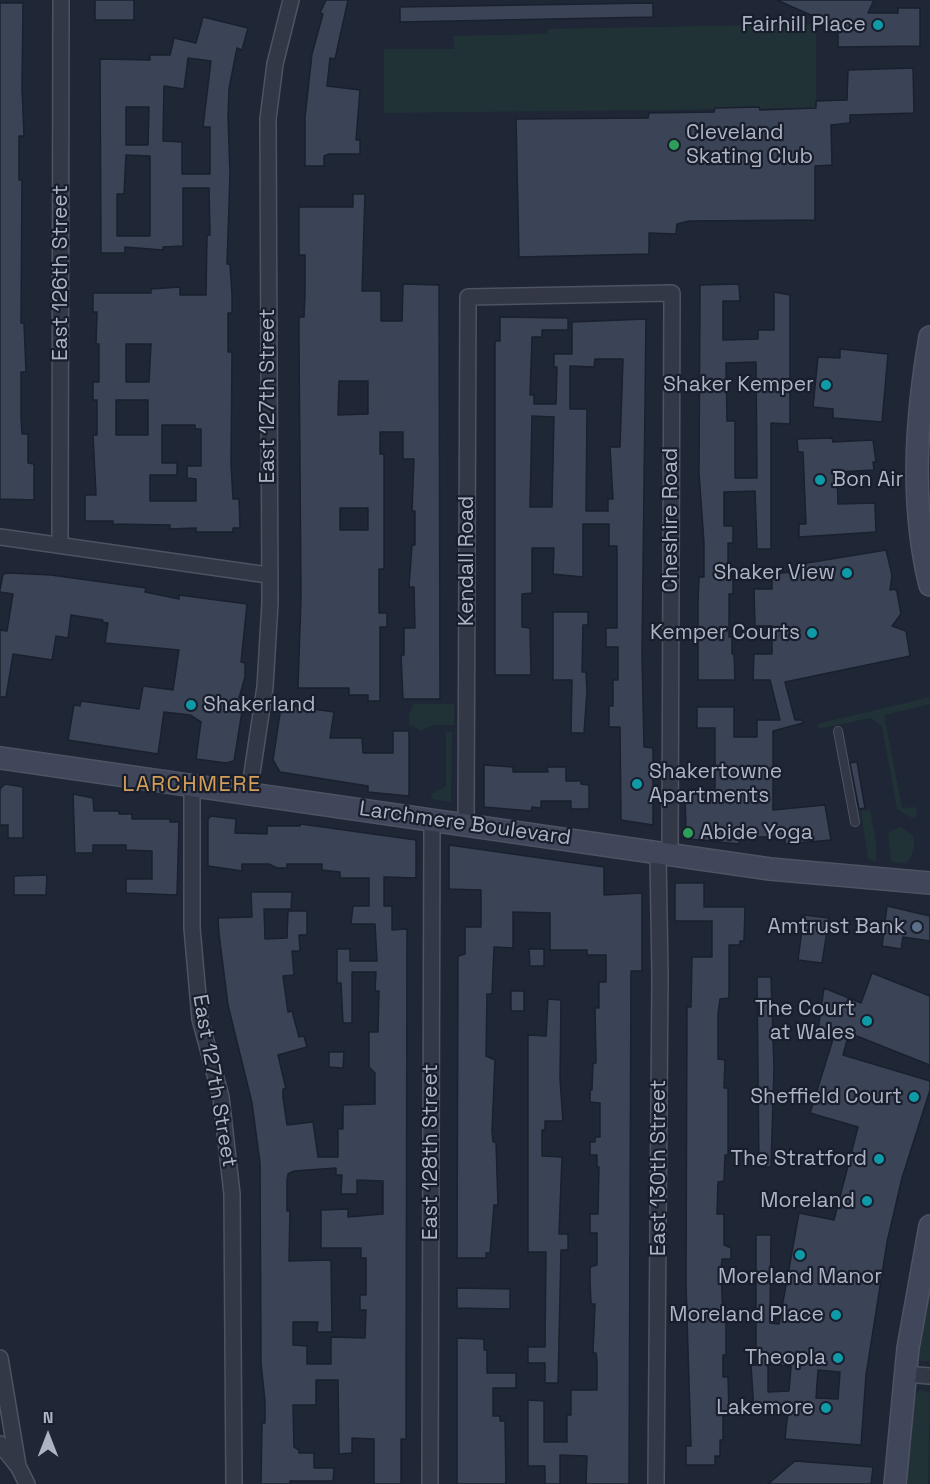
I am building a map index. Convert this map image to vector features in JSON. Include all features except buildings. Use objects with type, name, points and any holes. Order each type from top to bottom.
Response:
[{"type":"main road","points":[[930,337],[922,388],[917,459],[923,543],[930,585]]},
{"type":"main road","name":"Larchmere Boulevard","points":[[0,758],[770,869],[930,882]]},
{"type":"main road","points":[[895,1484],[905,1374],[930,1226]]},
{"type":"street","name":"East 126th Street","points":[[60,545],[61,0]]},
{"type":"street","name":"East 127th Street","points":[[249,793],[265,687],[270,603],[268,575],[268,119],[275,64],[285,15],[291,0]]},
{"type":"street","name":"Kendall Road","points":[[466,824],[468,297],[672,293]]},
{"type":"street","name":"Cheshire Road","points":[[664,854],[672,293]]},
{"type":"street","points":[[0,537],[268,575]]},
{"type":"street","name":"East 127th Street","points":[[192,785],[192,928],[196,986],[200,1019],[221,1097],[232,1194],[234,1484]]},
{"type":"street","name":"East 128th Street","points":[[430,1484],[432,819]]},
{"type":"street","name":"East 130th Street","points":[[657,1484],[660,975],[664,854]]},
{"type":"street","points":[[0,1358],[1,1378],[19,1467],[27,1484]]},
{"type":"street","points":[[905,1374],[930,1376]]},
{"type":"street","points":[[0,1444],[19,1467]]},
{"type":"lane","points":[[838,730],[855,822]]},
{"type":"shaded area","points":[[816,24],[816,108],[384,113],[384,49],[454,49],[453,36],[547,34],[548,29]]},
{"type":"shaded area","points":[[930,697],[930,704],[884,715],[902,808],[916,807],[917,816],[912,818],[897,809],[882,726],[870,718],[818,729],[817,724]]},
{"type":"shaded area","points":[[414,704],[454,704],[454,725],[433,725],[421,731],[409,724],[409,714]]},
{"type":"shaded area","points":[[446,732],[452,732],[451,802],[431,799],[432,794],[446,786]]},
{"type":"shaded area","points":[[870,810],[876,843],[876,862],[868,858],[861,811]]},
{"type":"shaded area","points":[[900,827],[914,838],[912,854],[906,863],[893,862],[891,859],[888,833]]},
{"type":"shaded area","points":[[930,1266],[930,1361],[922,1361],[918,1357]]},
{"type":"shaded area","points":[[920,1390],[930,1393],[928,1484],[905,1484],[912,1398]]},
{"type":"place","name":"Fairhill Place","points":[[878,25]]},
{"type":"place","name":"Cleveland Skating Club","points":[[674,145]]},
{"type":"place","name":"Shaker Kemper","points":[[826,385]]},
{"type":"place","name":"Bon Air","points":[[820,480]]},
{"type":"place","name":"Shaker View","points":[[847,573]]},
{"type":"place","name":"Kemper Courts","points":[[812,633]]},
{"type":"place","name":"Shakerland","points":[[191,705]]},
{"type":"place","name":"Shakertowne Apartments","points":[[637,784]]},
{"type":"place","name":"Abide Yoga","points":[[688,833]]},
{"type":"place","name":"Amtrust Bank","points":[[917,927]]},
{"type":"place","name":"The Court at Wales","points":[[867,1021]]},
{"type":"place","name":"Sheffield Court","points":[[914,1097]]},
{"type":"place","name":"The Stratford","points":[[879,1159]]},
{"type":"place","name":"Moreland","points":[[867,1201]]},
{"type":"place","name":"Moreland Manor","points":[[800,1255]]},
{"type":"place","name":"Moreland Place","points":[[836,1315]]},
{"type":"place","name":"Theopla","points":[[838,1358]]},
{"type":"place","name":"Lakemore","points":[[826,1408]]},
{"type":"district","name":"LARCHMERE","points":[[192,785]]}]
